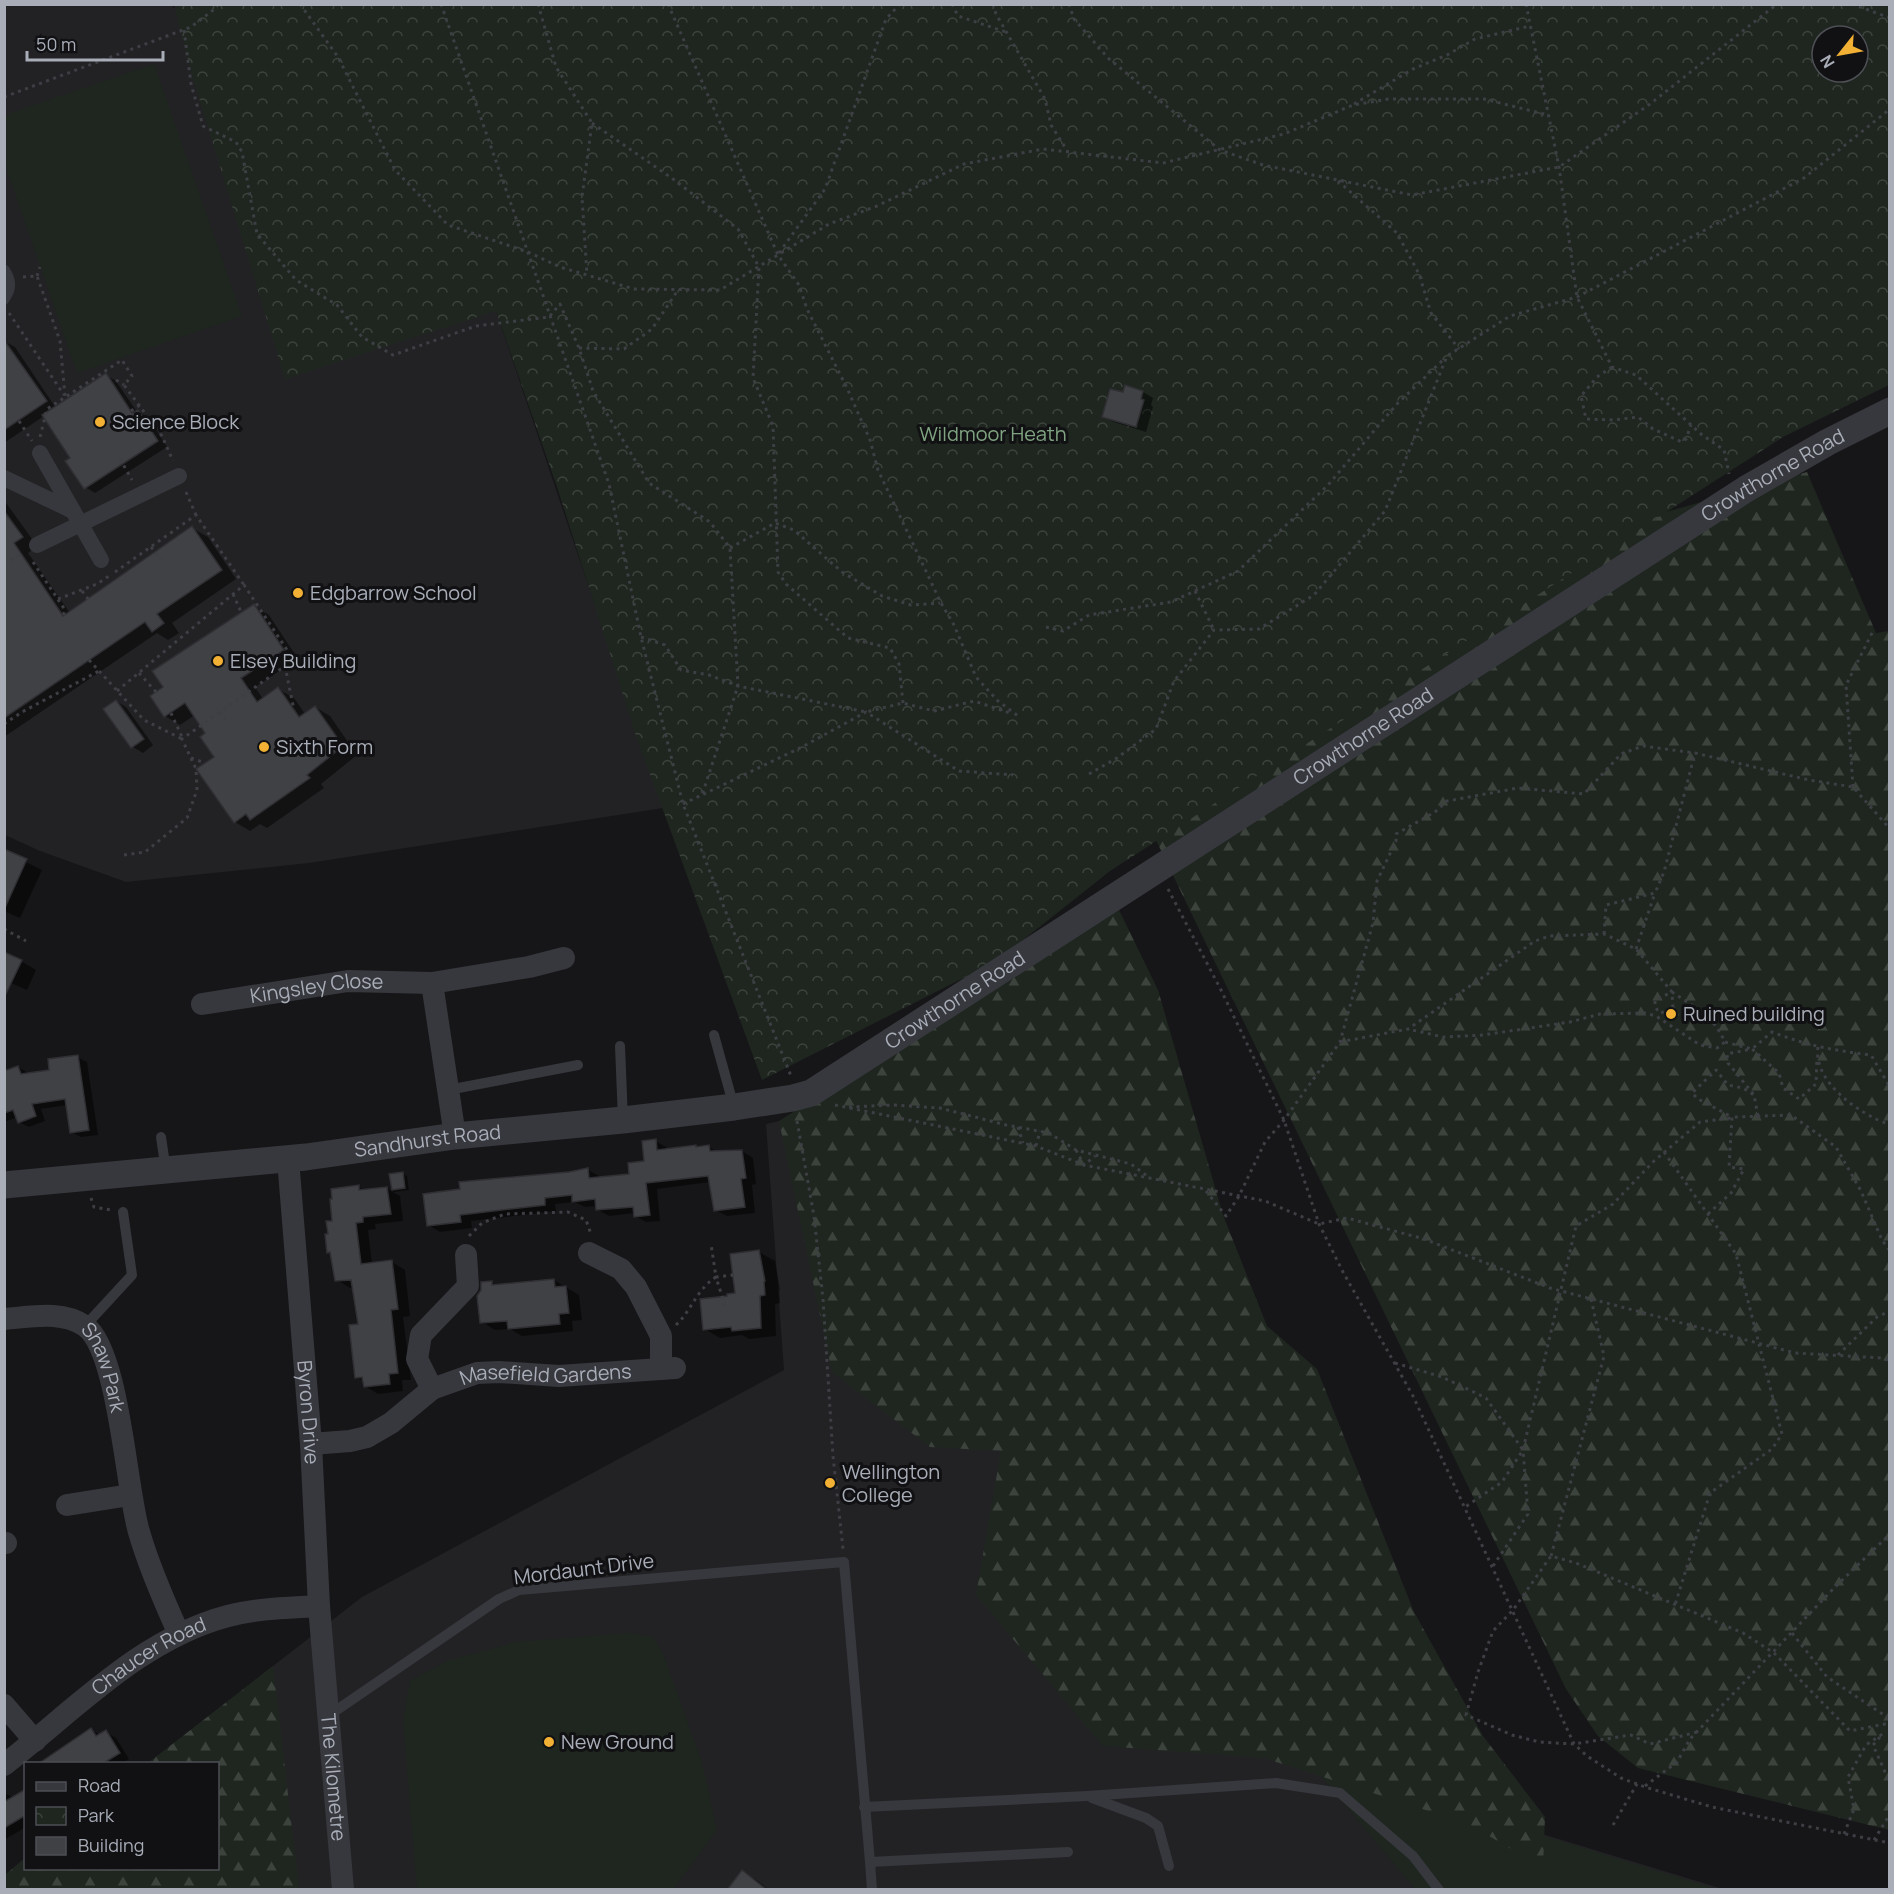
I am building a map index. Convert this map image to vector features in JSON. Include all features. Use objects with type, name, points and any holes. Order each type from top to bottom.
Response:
[{"type":"street","name":"Crowthorne Road","points":[[844,1072],[1146,872],[1746,489],[1828,442],[1890,411]]},
{"type":"street","points":[[40,453],[101,560]]},
{"type":"street","points":[[32,552],[77,518],[140,495],[179,476]]},
{"type":"street","points":[[4,478],[77,518]]},
{"type":"street","name":"Kingsley Close","points":[[202,1004],[348,981],[432,983],[530,967],[564,958]]},
{"type":"street","points":[[432,983],[455,1136]]},
{"type":"street","name":"Sandhurst Road","points":[[4,1185],[288,1159],[455,1136],[734,1107],[793,1091],[811,1093],[844,1072]]},
{"type":"street","name":"Byron Drive","points":[[288,1159],[325,1664]]},
{"type":"street","name":"Masefield Gardens","points":[[432,1389],[417,1359],[421,1335],[468,1286],[466,1255]]},
{"type":"street","name":"Masefield Gardens","points":[[310,1444],[350,1441],[367,1437],[391,1423],[432,1389],[477,1373],[499,1372],[559,1376],[668,1368],[660,1334],[636,1287],[621,1269],[595,1256]]},
{"type":"street","name":"Shaw Park","points":[[4,1319],[53,1315],[85,1326],[96,1338],[109,1374],[126,1454],[130,1496],[139,1532],[158,1587],[179,1634]]},
{"type":"street","points":[[67,1505],[130,1496]]},
{"type":"street","name":"Chaucer Road","points":[[4,1765],[116,1674],[179,1634],[229,1616],[262,1610],[319,1606]]},
{"type":"street","name":"The Kilometre","points":[[325,1664],[343,1890]]},
{"type":"street","points":[[4,1705],[35,1741]]},
{"type":"lane","points":[[4,300],[11,290],[8,275]]},
{"type":"lane","points":[[714,1035],[734,1107]]},
{"type":"lane","points":[[620,1046],[623,1120]]},
{"type":"lane","points":[[448,1090],[578,1065]]},
{"type":"lane","points":[[162,1137],[166,1171]]},
{"type":"lane","points":[[85,1326],[132,1275],[123,1212]]},
{"type":"lane","points":[[844,1562],[872,1890]]},
{"type":"lane","name":"Mordaunt Drive","points":[[328,1716],[499,1599],[519,1590],[844,1562]]},
{"type":"lane","points":[[864,1807],[1087,1796],[1276,1783],[1340,1793],[1413,1856],[1439,1890]]},
{"type":"lane","points":[[1087,1796],[1146,1818],[1158,1826],[1170,1866]]},
{"type":"lane","points":[[870,1862],[1068,1852]]},
{"type":"path","points":[[4,97],[191,27],[218,4]]},
{"type":"path","points":[[300,4],[338,57],[395,170],[448,225],[528,252],[560,267],[634,289],[678,290],[720,290],[829,224],[877,206],[964,164],[1043,149],[1163,163],[1284,135],[1353,105],[1413,69],[1475,39],[1531,26]]},
{"type":"path","points":[[441,4],[609,484],[641,637],[683,804],[793,1091],[814,1216],[823,1299],[833,1456],[844,1562]]},
{"type":"path","points":[[538,4],[556,67],[592,123],[673,179],[738,229],[759,267],[753,378],[773,426],[776,459],[775,523],[778,572],[786,584],[848,638],[891,648],[899,664],[903,704]]},
{"type":"path","points":[[668,4],[778,255],[799,285],[807,309],[847,388],[870,440],[878,470],[941,603],[954,625],[976,677],[998,701],[1018,716],[974,701],[934,711],[903,704],[866,712],[802,747],[683,804]]},
{"type":"path","points":[[778,255],[825,189],[886,19],[900,4]]},
{"type":"path","points":[[952,4],[958,16],[1007,32]]},
{"type":"path","points":[[993,4],[996,14],[1045,99],[1052,125],[1068,152]]},
{"type":"path","points":[[1069,4],[1074,19],[1108,58],[1220,150],[1263,165],[1412,195],[1559,167],[1650,104],[1777,4]]},
{"type":"path","points":[[1526,4],[1559,167],[1577,297],[1612,367],[1636,375],[1691,425],[1724,450],[1730,478]]},
{"type":"path","points":[[1852,4],[1890,18]]},
{"type":"path","points":[[184,30],[191,84],[203,126],[236,142],[242,152],[257,234],[296,280],[337,305],[362,337],[393,355],[476,326],[549,317],[560,304],[579,348],[593,391],[650,483],[710,522],[730,548],[738,686],[702,795]]},
{"type":"path","points":[[1353,105],[1389,99],[1484,99],[1548,115]]},
{"type":"path","points":[[1046,627],[1063,631],[1089,615],[1171,602],[1238,571],[1328,484],[1396,405],[1447,356],[1510,316],[1577,297],[1804,178],[1890,109]]},
{"type":"path","points":[[587,275],[582,198],[592,123]]},
{"type":"path","points":[[1337,180],[1397,233],[1419,274],[1431,313],[1459,349]]},
{"type":"path","points":[[40,267],[37,276],[60,341],[64,396]]},
{"type":"path","points":[[8,275],[37,276]]},
{"type":"path","points":[[579,348],[624,350],[652,329],[678,290]]},
{"type":"path","points":[[4,306],[64,396]]},
{"type":"path","points":[[1214,630],[1259,629],[1314,595],[1385,511],[1447,356]]},
{"type":"path","points":[[40,453],[41,430],[47,409],[122,360],[132,376],[124,385]]},
{"type":"path","points":[[1612,367],[1597,377],[1581,396],[1586,418],[1613,420],[1638,417],[1653,429],[1682,442],[1686,439],[1691,425]]},
{"type":"path","points":[[116,380],[124,385],[162,436],[196,515],[289,653],[285,666],[294,710]]},
{"type":"path","points":[[131,411],[140,405]]},
{"type":"path","points":[[19,421],[40,453]]},
{"type":"path","points":[[120,459],[140,495]]},
{"type":"path","points":[[58,599],[97,584],[196,515]]},
{"type":"path","points":[[730,548],[775,523],[794,530],[842,572],[882,596],[911,605],[941,603]]},
{"type":"path","points":[[151,547],[161,559]]},
{"type":"path","points":[[4,564],[32,552],[65,610],[63,616]]},
{"type":"path","points":[[127,564],[130,571]]},
{"type":"path","points":[[108,577],[112,582]]},
{"type":"path","points":[[117,691],[243,585]]},
{"type":"path","points":[[81,590],[88,599]]},
{"type":"path","points":[[1195,591],[1214,630]]},
{"type":"path","points":[[233,594],[241,612]]},
{"type":"path","points":[[1874,629],[1846,685],[1853,787],[1890,829]]},
{"type":"path","points":[[1089,774],[1117,758],[1156,729],[1174,681],[1214,630]]},
{"type":"path","points":[[641,637],[665,645],[681,670],[709,675],[738,686],[866,712],[959,771],[1013,775]]},
{"type":"path","points":[[89,660],[144,720],[182,739]]},
{"type":"path","points":[[182,739],[285,666]]},
{"type":"path","points":[[4,724],[99,670]]},
{"type":"path","points":[[139,673],[156,692]]},
{"type":"path","points":[[124,855],[145,852],[187,818],[197,790],[196,769],[171,712]]},
{"type":"path","points":[[220,712],[225,720]]},
{"type":"path","points":[[1206,1190],[1226,1216],[1239,1196],[1265,1142],[1284,1120],[1340,1042],[1373,923],[1377,881],[1396,842],[1396,834],[1435,812],[1447,801],[1518,788],[1584,794],[1621,754],[1643,746],[1695,753],[1809,780],[1853,787]]},
{"type":"path","points":[[1636,949],[1664,872],[1695,753]]},
{"type":"path","points":[[191,758],[205,763]]},
{"type":"path","points":[[1146,872],[1221,990],[1284,1120],[1319,1224],[1343,1272],[1413,1396],[1574,1744],[1587,1756],[1621,1778],[1637,1784],[1712,1807],[1890,1843]]},
{"type":"path","points":[[1604,934],[1606,904],[1655,892]]},
{"type":"path","points":[[4,929],[26,941]]},
{"type":"path","points":[[1408,1029],[1535,941],[1549,936],[1604,934],[1636,949],[1672,992],[1694,1004],[1717,1026],[1725,1042],[1752,1049],[1779,1073],[1783,1088],[1799,1099],[1816,1084],[1818,1047]]},
{"type":"path","points":[[1658,1015],[1673,1010],[1672,992]]},
{"type":"path","points":[[1658,1015],[1655,1000],[1672,992]]},
{"type":"path","points":[[1340,1042],[1408,1029],[1443,1037],[1483,1035],[1570,1022],[1600,1014],[1645,1012],[1658,1015],[1700,1045],[1717,1048],[1725,1042]]},
{"type":"path","points":[[1758,1116],[1754,1095],[1728,1063],[1727,1054],[1752,1049],[1772,1032],[1800,1043],[1871,1055],[1890,1087]]},
{"type":"path","points":[[1817,1057],[1829,1085],[1872,1118],[1890,1125]]},
{"type":"path","points":[[1732,1118],[1698,1099],[1692,1093],[1716,1070],[1728,1085],[1743,1088],[1754,1095]]},
{"type":"path","points":[[830,1104],[1036,1146],[1084,1165],[1265,1201],[1319,1224],[1347,1218],[1424,1239],[1560,1291],[1795,1353],[1882,1358],[1890,1361]]},
{"type":"path","points":[[843,1107],[894,1105],[940,1108],[1041,1131],[1076,1150],[1131,1164],[1148,1177]]},
{"type":"path","points":[[1493,1566],[1528,1514],[1523,1450],[1576,1226],[1613,1204],[1664,1152],[1700,1122],[1791,1115],[1836,1148],[1861,1191],[1882,1240],[1890,1251]]},
{"type":"path","points":[[1708,1214],[1731,1193],[1744,1169],[1729,1167],[1732,1118]]},
{"type":"path","points":[[1018,1127],[1023,1143]]},
{"type":"path","points":[[1036,1146],[1041,1131]]},
{"type":"path","points":[[1076,1150],[1084,1165]]},
{"type":"path","points":[[1664,1152],[1736,1254],[1782,1434],[1772,1449],[1710,1493],[1675,1605]]},
{"type":"path","points":[[1084,1165],[1095,1156]]},
{"type":"path","points":[[91,1197],[94,1207],[123,1212]]},
{"type":"path","points":[[466,1255],[465,1240],[482,1223],[505,1214],[568,1212],[586,1220],[595,1256]]},
{"type":"path","points":[[711,1244],[716,1277],[725,1306]]},
{"type":"path","points":[[660,1334],[673,1327],[686,1315],[705,1284],[716,1277],[733,1275]]},
{"type":"path","points":[[1591,1299],[1604,1356],[1551,1556],[1513,1610],[1493,1631],[1466,1715],[1512,1735],[1548,1743],[1574,1744],[1631,1734],[1650,1744],[1697,1732]]},
{"type":"path","points":[[1838,1355],[1877,1317],[1890,1311]]},
{"type":"path","points":[[1394,1363],[1442,1377],[1486,1398],[1523,1450]]},
{"type":"path","points":[[1465,1507],[1502,1482],[1523,1450]]},
{"type":"path","points":[[1645,1786],[1677,1762],[1690,1739],[1834,1588],[1890,1534]]},
{"type":"path","points":[[1551,1556],[1576,1563],[1743,1633],[1774,1653],[1850,1731],[1890,1723]]},
{"type":"path","points":[[1792,1633],[1827,1677],[1890,1723]]},
{"type":"path","points":[[1890,1723],[1873,1745],[1890,1783]]},
{"type":"path","points":[[1844,1834],[1854,1809],[1848,1777],[1866,1745],[1884,1733]]},
{"type":"path","points":[[1613,1825],[1637,1784]]},
{"type":"path","points":[[1874,1840],[1890,1814]]},
{"type":"shaded area","name":"Edgbarrow School","points":[[5,5],[171,5],[496,311],[663,808],[309,863],[126,882],[40,851],[5,835]]},
{"type":"shaded area","name":"Wellington College","points":[[797,1117],[1311,1764],[1723,1889],[5,1890],[5,1875],[24,1859],[24,1870],[219,1870],[219,1762],[149,1762],[362,1597],[784,1370],[766,1124]]},
{"type":"green space","name":"Wildmoor Heath","points":[[174,5],[1889,5],[1889,385],[1783,437],[1351,715],[1110,871],[995,962],[762,1080],[637,739],[558,490],[496,311],[285,379],[192,75]]},
{"type":"green space","points":[[154,64],[242,316],[77,373],[5,164],[5,115]]},
{"type":"green space","points":[[886,281],[1617,526],[1807,472],[1876,633],[1889,631],[1889,1830],[1638,1768],[1598,1736],[1566,1689]]},
{"type":"green space","points":[[1118,908],[1158,990],[1223,1215],[1267,1326],[1317,1369],[1414,1612],[1483,1736],[1545,1817],[1543,1868],[1469,1824],[1264,1758],[1103,1746],[976,1595],[1001,1451],[930,1447],[832,1372],[779,1121]]},
{"type":"green space","name":"New Ground","points":[[628,1633],[653,1637],[663,1653],[702,1763],[717,1830],[675,1887],[672,1890],[417,1889],[403,1720],[410,1681],[447,1661],[516,1642]]},
{"type":"green space","points":[[273,1666],[299,1889],[5,1889],[5,1875],[24,1859],[24,1870],[219,1870],[219,1762],[149,1762]]},
{"type":"green space","points":[[1311,1764],[1716,1889],[1415,1889]]},
{"type":"building","points":[[4,340],[47,401],[4,430]]},
{"type":"building","name":"Science Block","points":[[106,373],[132,413],[138,410],[158,441],[84,489],[65,461],[70,458],[42,415]]},
{"type":"building","points":[[1125,385],[1143,391],[1141,399],[1144,400],[1136,427],[1102,417],[1110,389],[1123,392]]},
{"type":"building","points":[[4,511],[23,537],[14,543],[63,616],[192,526],[222,570],[157,614],[164,623],[152,632],[145,622],[4,718]]},
{"type":"building","points":[[254,604],[284,650],[241,678],[257,702],[278,687],[299,717],[315,706],[343,746],[307,775],[310,778],[250,820],[246,814],[234,823],[196,769],[214,757],[200,737],[205,733],[185,703],[164,717],[150,696],[163,687],[152,671]]},
{"type":"building","points":[[116,700],[144,739],[131,748],[103,709]]},
{"type":"building","points":[[4,849],[27,859],[4,910]]},
{"type":"building","points":[[4,952],[22,960],[4,998]]},
{"type":"building","points":[[78,1055],[89,1130],[70,1133],[65,1099],[32,1104],[36,1116],[18,1123],[13,1110],[4,1113],[4,1071],[18,1066],[21,1074],[49,1070],[48,1059]]},
{"type":"building","points":[[656,1139],[657,1150],[709,1145],[710,1151],[742,1150],[746,1178],[741,1179],[745,1207],[714,1211],[708,1176],[646,1183],[650,1215],[634,1217],[633,1207],[596,1210],[595,1199],[572,1202],[572,1195],[545,1198],[545,1205],[460,1215],[461,1222],[427,1226],[423,1194],[460,1189],[459,1182],[569,1172],[588,1168],[589,1178],[629,1174],[628,1163],[644,1161],[642,1141]]},
{"type":"building","points":[[403,1172],[405,1188],[392,1190],[389,1174]]},
{"type":"building","points":[[359,1185],[359,1190],[387,1187],[391,1214],[363,1217],[363,1222],[356,1223],[361,1264],[392,1260],[398,1309],[391,1310],[398,1373],[389,1374],[390,1384],[364,1387],[362,1377],[355,1378],[349,1325],[358,1324],[351,1280],[335,1281],[330,1252],[327,1253],[325,1234],[328,1234],[326,1221],[332,1221],[331,1189]]},
{"type":"building","points":[[759,1250],[765,1281],[765,1295],[760,1296],[761,1328],[732,1331],[731,1327],[703,1330],[700,1299],[735,1293],[730,1254]]},
{"type":"building","points":[[554,1279],[555,1287],[566,1286],[569,1313],[559,1314],[560,1324],[508,1329],[507,1321],[480,1323],[477,1296],[481,1290],[481,1282],[492,1281],[492,1285]]},
{"type":"building","points":[[91,1728],[96,1736],[106,1730],[120,1753],[105,1762],[41,1762]]},
{"type":"building","points":[[24,1790],[24,1816],[4,1828],[4,1802]]},
{"type":"building","points":[[742,1870],[767,1890],[727,1890]]},
{"type":"place","name":"Science Block","points":[[100,422]]},
{"type":"place","name":"Edgbarrow School","points":[[298,593]]},
{"type":"place","name":"Elsey Building","points":[[218,661]]},
{"type":"place","name":"Sixth Form","points":[[264,747]]},
{"type":"place","name":"Ruined building","points":[[1671,1014]]},
{"type":"place","name":"Wellington College","points":[[830,1483]]},
{"type":"place","name":"New Ground","points":[[549,1742]]}]
